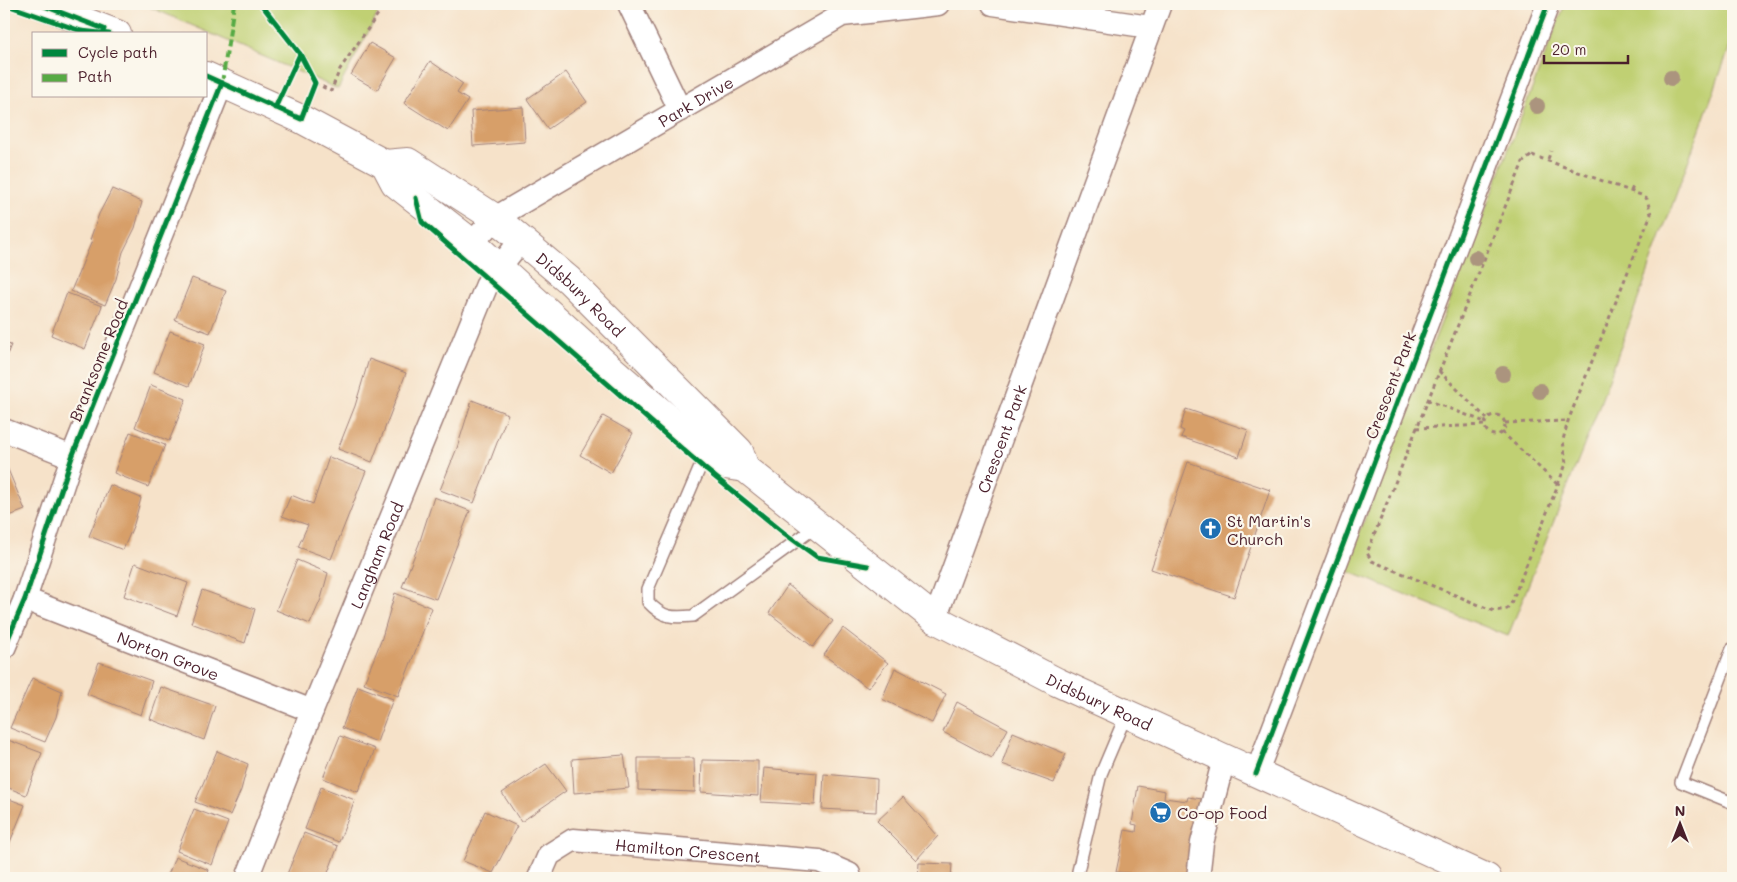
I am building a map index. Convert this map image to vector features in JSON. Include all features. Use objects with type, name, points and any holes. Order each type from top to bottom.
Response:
[{"type":"main road","points":[[39,4],[112,32]]},
{"type":"main road","points":[[214,79],[301,119],[385,164]]},
{"type":"main road","name":"Didsbury Road","points":[[745,468],[739,451],[570,280],[495,218],[408,162],[385,164],[395,183],[472,243],[602,361],[709,454],[725,465],[745,468],[936,619],[1056,682],[1487,878]]},
{"type":"street","points":[[629,4],[680,110]]},
{"type":"street","name":"Park Drive","points":[[472,243],[495,218],[842,15],[938,4]]},
{"type":"street","points":[[992,4],[1150,27]]},
{"type":"street","name":"Crescent Park","points":[[936,619],[1150,27],[1160,4]]},
{"type":"street","name":"Crescent Park","points":[[1256,774],[1548,4]]},
{"type":"street","name":"Branksome Road","points":[[208,95],[214,79]]},
{"type":"street","name":"Branksome Road","points":[[4,648],[25,599],[72,457],[207,98]]},
{"type":"street","name":"Langham Road","points":[[247,878],[312,711],[488,282],[498,266],[521,240]]},
{"type":"street","points":[[4,430],[72,457]]},
{"type":"street","name":"Norton Grove","points":[[25,599],[312,711]]},
{"type":"street","points":[[1198,878],[1202,843],[1224,759]]},
{"type":"street","name":"Hamilton Crescent","points":[[539,878],[550,855],[572,840],[819,861],[849,874],[850,878]]},
{"type":"lane","points":[[709,454],[701,465],[648,589],[648,602],[656,611],[672,618],[693,616],[817,526]]},
{"type":"lane","points":[[1732,650],[1681,782],[1733,803]]},
{"type":"lane","points":[[1078,871],[1102,774],[1126,714]]},
{"type":"path","points":[[311,76],[315,83],[331,91],[340,69],[386,4]]},
{"type":"path","points":[[301,119],[315,83]]},
{"type":"path","points":[[1548,159],[1551,151]]},
{"type":"path","points":[[1532,154],[1548,159],[1647,199],[1651,214],[1568,421],[1563,440],[1566,464],[1511,604],[1501,611],[1485,609],[1372,561],[1369,558],[1369,547],[1523,162],[1532,154]]},
{"type":"path","points":[[1631,191],[1634,184]]},
{"type":"path","points":[[1416,428],[1485,422],[1496,415],[1502,417],[1505,423],[1502,432],[1497,435],[1490,434],[1485,422],[1439,371]]},
{"type":"path","points":[[1401,391],[1485,422]]},
{"type":"path","points":[[1505,423],[1568,421]]},
{"type":"path","points":[[1502,432],[1558,485]]},
{"type":"green space","points":[[143,4],[383,4],[338,89]]},
{"type":"green space","points":[[1565,4],[1733,4],[1733,38],[1593,423],[1508,636],[1345,570]]},
{"type":"building","points":[[370,43],[396,58],[377,90],[351,75]]},
{"type":"building","points":[[430,61],[463,84],[457,93],[468,100],[448,131],[404,103]]},
{"type":"building","points":[[566,72],[587,102],[548,129],[527,99]]},
{"type":"building","points":[[523,107],[525,142],[473,146],[471,111]]},
{"type":"building","points":[[112,189],[142,202],[135,228],[123,252],[116,279],[105,305],[71,291],[92,241],[90,240],[99,214]]},
{"type":"building","points":[[192,278],[226,291],[210,333],[175,320]]},
{"type":"building","points":[[67,293],[102,306],[85,349],[51,335]]},
{"type":"building","points":[[170,331],[205,344],[189,386],[154,372]]},
{"type":"building","points":[[4,343],[11,345],[4,362]]},
{"type":"building","points":[[369,359],[406,373],[372,462],[338,449],[355,406]]},
{"type":"building","points":[[151,385],[186,399],[169,441],[135,427]]},
{"type":"building","points":[[472,400],[508,414],[474,503],[440,490],[457,448]]},
{"type":"building","points":[[1186,409],[1248,430],[1239,457],[1181,437],[1184,431],[1180,429]]},
{"type":"building","points":[[603,416],[633,433],[611,473],[580,455]]},
{"type":"building","points":[[130,432],[165,445],[148,487],[114,473]]},
{"type":"building","points":[[329,457],[366,471],[331,559],[298,547],[308,525],[282,516],[291,495],[313,504]]},
{"type":"building","points":[[4,460],[25,510],[4,518]]},
{"type":"building","name":"St Martin's Church","points":[[1188,462],[1270,490],[1234,597],[1151,569]]},
{"type":"building","points":[[110,485],[141,498],[134,524],[123,550],[89,536]]},
{"type":"building","points":[[434,497],[470,511],[436,599],[402,587],[419,544]]},
{"type":"building","points":[[297,560],[328,573],[321,599],[310,624],[276,610]]},
{"type":"building","points":[[135,563],[188,583],[177,616],[124,596]]},
{"type":"building","points":[[788,585],[833,621],[813,647],[769,613]]},
{"type":"building","points":[[202,590],[255,609],[245,643],[191,623]]},
{"type":"building","points":[[395,593],[432,608],[398,696],[364,683],[381,641]]},
{"type":"building","points":[[843,628],[888,663],[868,688],[824,655]]},
{"type":"building","points":[[99,662],[152,681],[141,715],[87,694]]},
{"type":"building","points":[[895,668],[946,694],[932,723],[882,699]]},
{"type":"building","points":[[32,678],[62,691],[56,717],[45,742],[10,728]]},
{"type":"building","points":[[358,686],[393,699],[377,742],[342,728]]},
{"type":"building","points":[[161,687],[215,706],[204,740],[150,719]]},
{"type":"building","points":[[957,702],[1008,729],[992,758],[943,732]]},
{"type":"building","points":[[1013,732],[1066,754],[1054,783],[1002,764]]},
{"type":"building","points":[[340,736],[375,749],[358,792],[323,778]]},
{"type":"building","points":[[8,740],[42,753],[26,795],[4,786],[4,751]]},
{"type":"building","points":[[217,751],[248,764],[241,790],[230,815],[195,802]]},
{"type":"building","points":[[624,755],[629,788],[574,793],[572,759]]},
{"type":"building","points":[[638,758],[694,758],[695,792],[638,790]]},
{"type":"building","points":[[702,760],[758,761],[758,796],[701,792]]},
{"type":"building","points":[[546,764],[566,791],[521,822],[502,793]]},
{"type":"building","points":[[764,768],[817,773],[815,805],[761,802]]},
{"type":"building","points":[[824,774],[877,779],[876,812],[822,809]]},
{"type":"building","points":[[1138,786],[1165,791],[1164,798],[1187,801],[1188,797],[1209,800],[1195,878],[1128,878],[1129,873],[1116,872],[1125,830],[1136,832],[1137,825],[1132,824]]},
{"type":"building","points":[[321,787],[355,800],[339,842],[305,829]]},
{"type":"building","points":[[4,797],[25,805],[8,847],[4,846]]},
{"type":"building","points":[[903,797],[938,836],[916,860],[877,821]]},
{"type":"building","points":[[194,809],[228,822],[212,865],[177,851]]},
{"type":"building","points":[[485,811],[517,826],[493,873],[463,861]]},
{"type":"building","points":[[304,833],[338,846],[326,878],[297,878],[287,874]]},
{"type":"building","points":[[175,857],[209,870],[206,878],[167,878]]},
{"type":"building","points":[[919,863],[952,864],[951,878],[918,878]]},
{"type":"marked path","points":[[222,83],[234,4]]},
{"type":"cycle path","points":[[4,4],[81,31],[90,32]]},
{"type":"cycle path","points":[[39,4],[104,29]]},
{"type":"cycle path","points":[[261,4],[300,54],[275,108]]},
{"type":"cycle path","points":[[1256,774],[1548,4]]},
{"type":"cycle path","points":[[208,77],[301,119],[315,83],[300,54]]},
{"type":"cycle path","points":[[4,648],[25,599],[72,457],[222,83]]},
{"type":"cycle path","points":[[416,198],[422,222],[704,468],[784,533],[817,557],[868,566]]},
{"type":"place","name":"St Martin's Church","points":[[1211,529]]},
{"type":"place","name":"Co-op Food","points":[[1161,812]]}]
